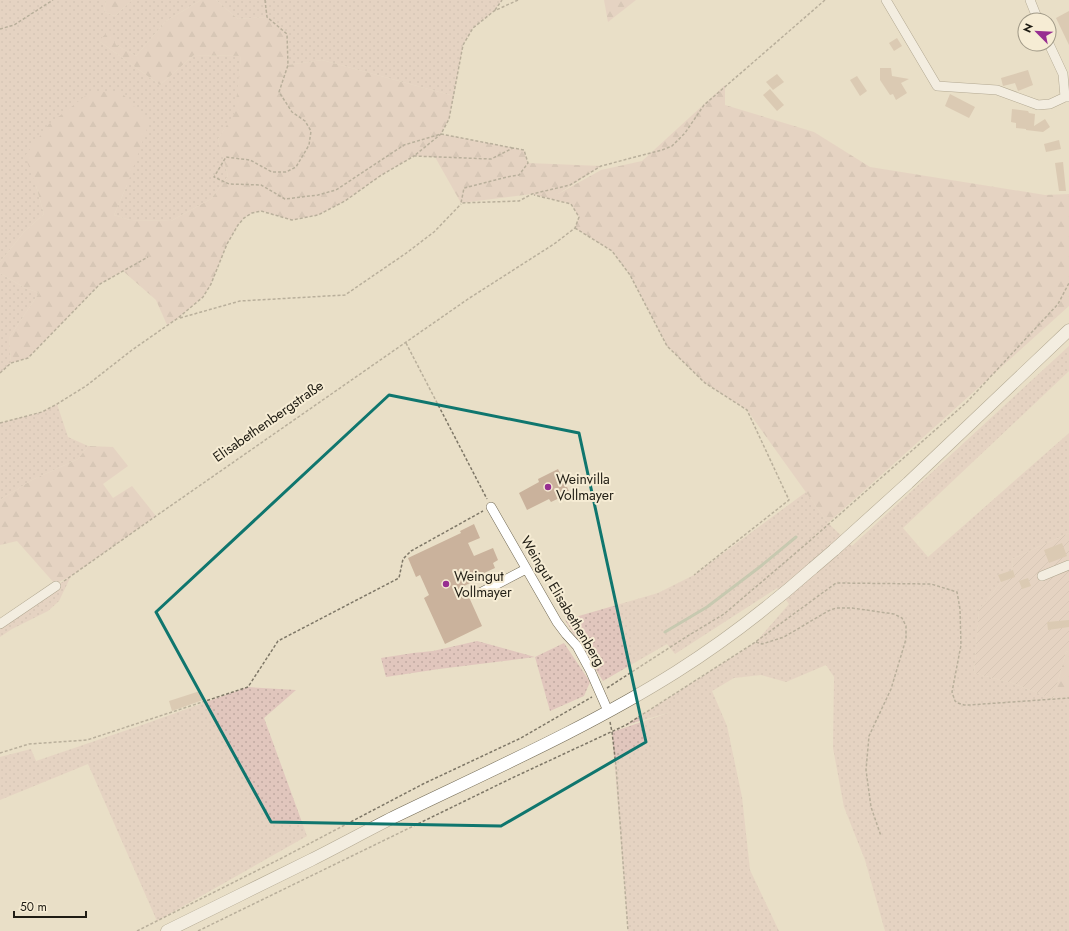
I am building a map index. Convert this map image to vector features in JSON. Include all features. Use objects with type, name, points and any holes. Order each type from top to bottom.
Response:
[{"type":"main road","points":[[167,931],[392,818],[543,745],[625,702],[676,672],[712,648],[771,604],[834,550],[908,483],[1069,330]]},
{"type":"street","points":[[886,0],[937,86],[997,90],[1038,105],[1050,104],[1067,97],[1063,74],[1053,52]]},
{"type":"street","points":[[1030,0],[1035,12]]},
{"type":"street","name":"Weingut Elisabethenberg","points":[[491,507],[557,622],[577,646],[590,670],[608,711]]},
{"type":"street","points":[[1042,576],[1069,565]]},
{"type":"street","points":[[478,594],[526,569]]},
{"type":"street","points":[[0,624],[56,586]]},
{"type":"path","points":[[0,29],[14,25],[53,0]]},
{"type":"path","points":[[178,318],[240,301],[345,295],[405,254],[434,232],[461,203],[464,188],[519,175],[528,163],[524,150],[441,134],[404,145],[336,190],[318,195],[285,199],[261,185],[229,184],[214,177],[226,157],[250,160],[272,172],[286,172],[296,167],[309,145],[311,131],[305,121],[292,112],[279,92],[288,65],[287,34],[267,17],[265,0]]},
{"type":"path","points":[[494,11],[502,0]]},
{"type":"path","points":[[0,423],[42,412],[57,404],[86,386],[203,298],[211,284],[230,238],[244,218],[252,213],[261,211],[292,220],[318,215],[344,201],[380,176],[414,156],[441,134],[449,119],[463,45],[473,28],[494,11],[518,0]]},
{"type":"path","points":[[461,203],[519,201],[532,194],[570,185],[601,166],[672,146],[685,133],[704,106],[825,0]]},
{"type":"path","points":[[414,156],[491,159],[514,148]]},
{"type":"path","points":[[532,194],[571,204],[579,217],[575,228],[612,251],[630,275],[667,346],[705,383],[747,410],[789,500],[694,575]]},
{"type":"path","name":"Elisabethenbergstraße","points":[[56,586],[468,299],[554,244],[575,228]]},
{"type":"path","points":[[0,373],[10,363],[28,358],[100,284],[148,257]]},
{"type":"path","points":[[137,931],[280,859],[423,784],[521,738],[599,693],[724,614],[805,545],[967,402],[1058,304],[1069,283]]},
{"type":"path","points":[[0,753],[29,744],[87,740],[248,687],[278,641],[399,578],[403,559],[411,551],[491,507],[406,343]]},
{"type":"path","points":[[198,931],[626,725],[756,642],[836,583],[931,584],[958,592],[961,645],[952,692],[955,701],[958,703],[969,705],[1069,698]]},
{"type":"path","points":[[756,642],[762,644],[784,636],[836,608],[852,608],[894,614],[902,618],[906,626],[906,639],[891,689],[869,736],[866,770],[871,807],[881,836]]},
{"type":"path","points":[[612,732],[628,931]]},
{"type":"highlighted area","points":[[389,395],[579,433],[646,742],[501,826],[271,822],[156,612]]},
{"type":"green space","points":[[0,0],[106,0],[104,12],[115,16],[132,0],[201,0],[166,21],[136,56],[116,45],[99,41],[160,85],[194,55],[241,56],[236,112],[218,139],[228,176],[211,199],[171,221],[130,220],[114,215],[127,185],[36,186],[44,214],[24,232],[0,262]]},
{"type":"green space","points":[[106,0],[132,0],[115,16],[104,12]]},
{"type":"green space","points":[[201,0],[216,0],[238,19],[267,17],[287,34],[288,65],[322,60],[454,96],[449,119],[441,134],[524,150],[528,163],[601,166],[558,194],[601,170],[642,161],[725,85],[725,105],[814,132],[870,167],[1045,195],[1069,194],[1069,306],[828,523],[747,410],[705,383],[667,346],[630,275],[612,251],[575,228],[579,217],[571,204],[532,194],[461,203],[435,157],[414,156],[380,176],[345,201],[318,215],[292,220],[261,211],[252,213],[244,218],[227,244],[211,284],[203,297],[178,318],[167,325],[156,300],[123,271],[100,284],[28,358],[11,363],[9,338],[39,293],[23,287],[0,273],[0,262],[24,232],[44,214],[25,156],[49,124],[92,91],[122,93],[149,123],[127,185],[114,215],[130,220],[171,221],[211,199],[228,176],[218,139],[235,112],[241,56],[194,55],[160,85],[99,41],[109,30],[116,45],[136,56],[166,21]]},
{"type":"green space","points":[[216,0],[502,0],[494,11],[473,28],[463,45],[454,96],[322,60],[288,65],[267,17],[238,19]]},
{"type":"green space","points":[[604,0],[636,0],[608,22]]},
{"type":"green space","points":[[0,273],[23,287],[39,293],[9,338],[11,363],[0,373]]},
{"type":"green space","points":[[1069,346],[1069,371],[903,528],[928,557],[1069,433],[1069,533],[1012,559],[1013,570],[1001,582],[979,610],[974,673],[1012,683],[1053,699],[1069,698],[1069,931],[885,931],[865,860],[844,807],[833,748],[834,677],[826,665],[786,682],[761,675],[734,678],[712,691],[727,726],[742,797],[750,870],[779,931],[628,931],[612,732],[671,712],[626,725],[756,642],[789,604],[777,588],[675,654],[667,644],[603,681],[565,620],[658,593],[694,575],[806,492],[828,523],[852,546]]},
{"type":"green space","points":[[57,404],[68,437],[88,446],[78,459],[32,480],[0,500],[0,423],[42,412]]},
{"type":"green space","points":[[88,446],[113,447],[128,466],[103,484],[113,498],[132,486],[156,516],[71,576],[55,584],[17,541],[0,545],[0,500],[32,480],[78,459]]},
{"type":"green space","points":[[1069,533],[1069,651],[1066,652],[1053,699],[1012,683],[974,673],[979,610],[1001,582],[998,575],[1013,570],[1012,559]]},
{"type":"green space","points":[[71,576],[59,601],[48,611],[12,629],[0,637],[0,624]]},
{"type":"green space","points":[[477,641],[535,657],[386,677],[381,658],[433,651]]},
{"type":"green space","points":[[564,643],[590,682],[584,696],[550,711],[535,657]]},
{"type":"green space","points":[[1069,651],[1069,698],[1053,699],[1066,652]]},
{"type":"green space","points":[[248,687],[296,690],[264,718],[307,836],[157,921],[88,764],[0,800],[0,757],[31,749],[36,761]]},
{"type":"building","points":[[1069,11],[1069,45],[1057,20],[1057,17]]},
{"type":"building","points":[[897,38],[902,46],[894,51],[889,43]]},
{"type":"building","points":[[880,68],[891,68],[892,76],[909,79],[901,83],[907,93],[896,100],[893,94],[890,95],[880,80]]},
{"type":"building","points":[[1028,70],[1033,85],[1018,91],[1015,83],[1003,86],[1001,78]]},
{"type":"building","points":[[777,74],[784,82],[773,90],[766,82]]},
{"type":"building","points":[[857,76],[867,91],[860,96],[850,80]]},
{"type":"building","points":[[770,89],[784,105],[777,111],[763,95]]},
{"type":"building","points":[[950,94],[975,107],[969,118],[945,106]]},
{"type":"building","points":[[1012,109],[1028,111],[1029,113],[1035,114],[1034,126],[1045,119],[1050,127],[1043,132],[1016,128],[1016,123],[1011,122]]},
{"type":"building","points":[[1059,140],[1061,149],[1046,152],[1044,144]]},
{"type":"building","points":[[1063,162],[1066,191],[1059,191],[1055,163]]},
{"type":"building","name":"Weinvilla Vollmayer","points":[[558,469],[570,493],[551,502],[549,499],[527,510],[519,493],[539,482],[538,479]]},
{"type":"building","name":"Weingut Vollmayer","points":[[474,524],[480,538],[468,543],[474,556],[493,548],[498,560],[493,563],[495,568],[473,578],[474,581],[464,586],[482,626],[445,644],[424,598],[429,595],[420,575],[416,577],[408,558],[461,533],[460,531]]},
{"type":"building","points":[[1062,543],[1067,556],[1049,563],[1044,550]]},
{"type":"building","points":[[1013,570],[1015,577],[1001,582],[998,575]]},
{"type":"building","points":[[1028,578],[1031,586],[1022,589],[1019,581]]},
{"type":"building","points":[[1069,620],[1069,627],[1048,630],[1047,622]]},
{"type":"building","points":[[200,691],[203,700],[172,711],[169,701]]},
{"type":"waterway","points":[[665,632],[707,607],[796,537]]},
{"type":"place","name":"Weinvilla Vollmayer","points":[[548,487]]},
{"type":"place","name":"Weingut Vollmayer","points":[[446,584]]}]
